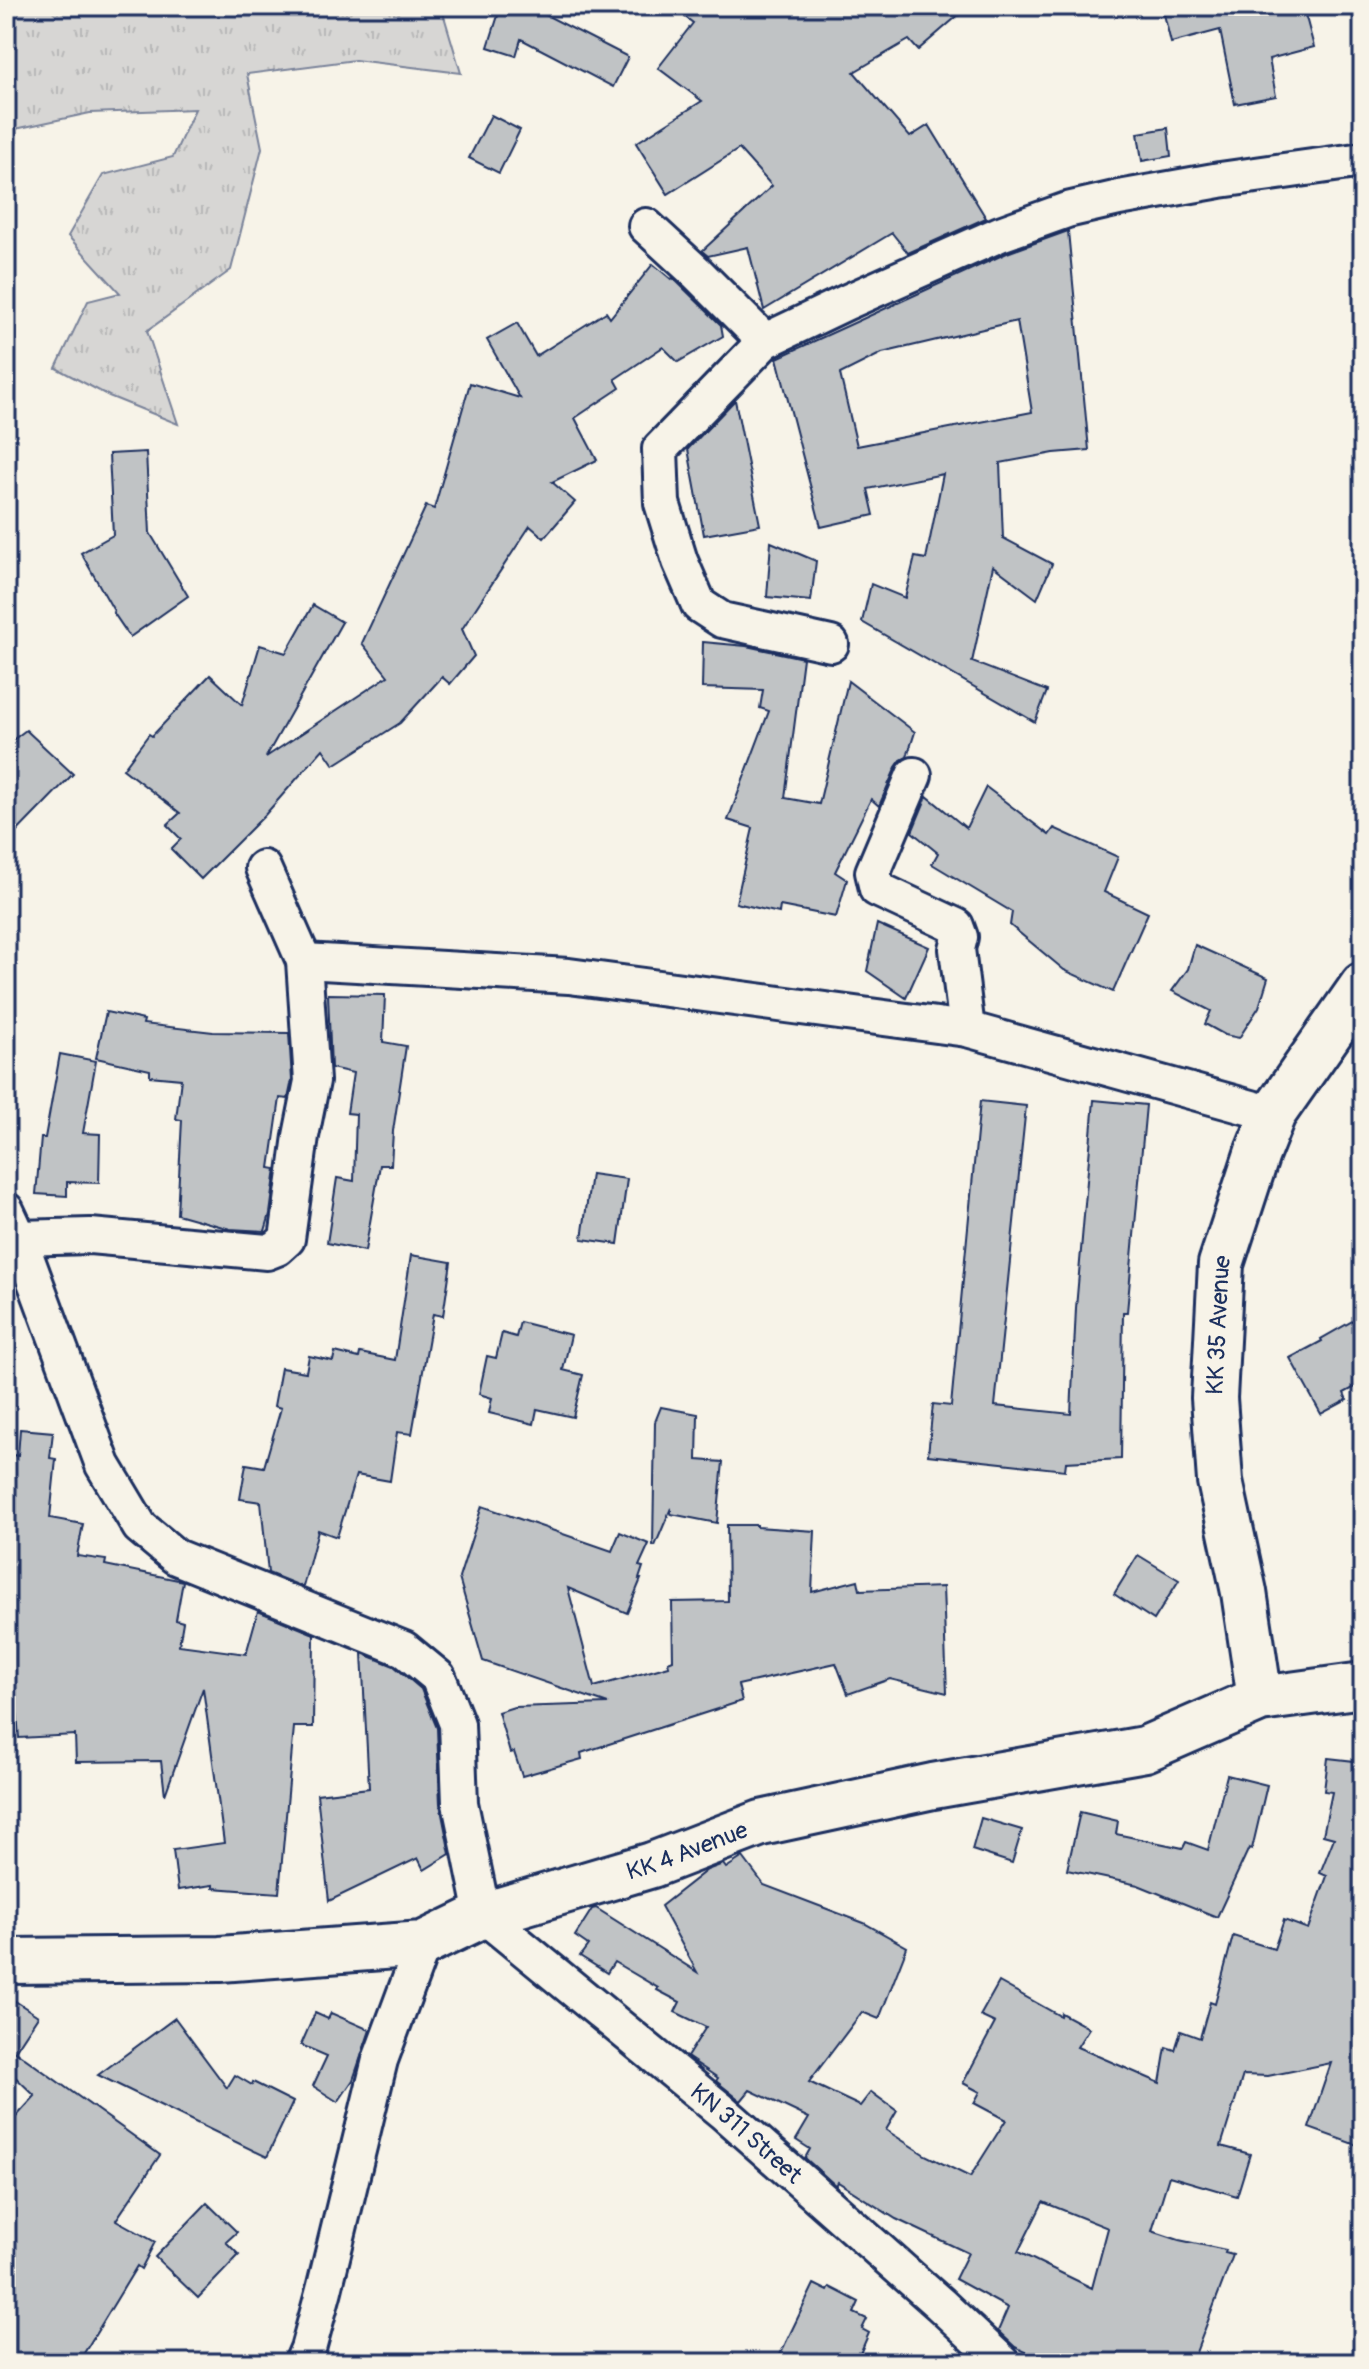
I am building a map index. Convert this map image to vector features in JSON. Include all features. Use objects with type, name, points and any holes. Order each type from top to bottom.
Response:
[{"type":"main road","name":"KK 35 Avenue","points":[[1260,1699],[1244,1592],[1220,1481],[1214,1398],[1221,1264],[1273,1114],[1363,985]]},
{"type":"main road","name":"KK 4 Avenue","points":[[6,1961],[220,1959],[423,1944],[483,1915],[652,1865],[761,1823],[933,1786],[1145,1749],[1260,1699],[1363,1685]]},
{"type":"street","points":[[831,644],[722,620],[699,605],[680,561],[662,503],[660,449],[765,341],[1000,234],[1067,210],[1220,180],[1363,160]]},
{"type":"street","points":[[646,226],[765,341]]},
{"type":"street","points":[[914,775],[873,872],[877,889],[956,926],[960,937],[957,949],[967,1029]]},
{"type":"street","points":[[263,868],[304,961],[312,1081],[287,1239],[267,1252],[90,1236],[13,1224],[103,1465],[140,1527],[176,1557],[404,1649],[438,1677],[457,1724],[460,1803],[483,1915]]},
{"type":"street","points":[[304,961],[569,976],[967,1029],[1273,1114]]},
{"type":"street","name":"KN 311 Street","points":[[483,1915],[723,2112],[1003,2363]]},
{"type":"street","points":[[302,2363],[320,2304],[380,2060],[423,1944]]},
{"type":"green space","points":[[6,6],[441,6],[461,73],[355,60],[247,74],[262,148],[231,270],[147,331],[178,424],[109,396],[56,368],[88,301],[120,293],[68,236],[103,175],[173,157],[195,109],[90,113],[6,131]]},
{"type":"building","points":[[501,6],[544,6],[542,13],[628,57],[613,87],[521,39],[516,56],[488,47]]},
{"type":"building","points":[[671,6],[969,6],[918,50],[909,40],[854,72],[910,137],[929,125],[986,218],[908,253],[892,233],[764,310],[748,247],[708,256],[702,251],[772,186],[739,149],[668,194],[636,143],[702,101],[658,68],[693,23]]},
{"type":"building","points":[[1162,6],[1303,6],[1314,47],[1269,59],[1276,96],[1235,104],[1220,30],[1171,43]]},
{"type":"building","points":[[491,115],[520,130],[499,173],[469,158]]},
{"type":"building","points":[[1168,128],[1171,156],[1142,161],[1138,133]]},
{"type":"building","points":[[1068,231],[1089,450],[1000,463],[1003,538],[1052,564],[1037,599],[993,566],[972,662],[1047,691],[1035,722],[862,622],[871,584],[905,598],[915,557],[926,559],[943,474],[868,489],[874,515],[821,527],[777,358],[1007,253]],"holes":[[[1017,321],[1032,412],[857,446],[840,374],[882,353]]]},
{"type":"building","points":[[653,264],[673,278],[721,325],[723,336],[678,362],[663,347],[615,379],[620,388],[575,418],[597,460],[552,482],[575,502],[544,538],[530,526],[462,629],[474,656],[450,684],[442,677],[400,723],[334,765],[323,749],[264,816],[201,879],[171,849],[181,839],[167,825],[180,813],[123,769],[149,734],[152,736],[210,675],[242,705],[260,645],[286,653],[313,605],[342,622],[266,757],[388,676],[362,643],[426,506],[434,509],[470,383],[520,398],[487,340],[517,323],[536,356],[606,312],[610,318]]},
{"type":"building","points":[[735,400],[760,525],[704,535],[688,449]]},
{"type":"building","points":[[146,452],[150,533],[188,596],[130,637],[81,553],[113,535],[109,454]]},
{"type":"building","points":[[771,542],[816,561],[811,601],[767,597]]},
{"type":"building","points":[[703,642],[746,646],[803,658],[785,798],[819,804],[848,681],[915,732],[907,757],[896,767],[879,806],[871,799],[835,872],[847,880],[836,917],[780,906],[779,913],[736,903],[753,828],[728,820],[769,711],[760,708],[763,690],[702,688]]},
{"type":"building","points":[[26,730],[73,774],[6,843],[6,745]]},
{"type":"building","points":[[986,787],[1049,835],[1054,828],[1118,857],[1104,892],[1148,913],[1113,992],[1064,970],[1010,925],[1012,912],[932,864],[938,853],[912,832],[927,796],[966,828]]},
{"type":"building","points":[[877,924],[929,947],[906,998],[867,971]]},
{"type":"building","points":[[1195,945],[1268,978],[1259,1007],[1239,1038],[1225,1035],[1205,1024],[1211,1011],[1172,991],[1188,969]]},
{"type":"building","points":[[328,994],[385,995],[383,1042],[406,1046],[391,1165],[380,1165],[365,1251],[327,1243],[337,1178],[354,1181],[356,1114],[347,1113],[353,1073],[331,1068]]},
{"type":"building","points":[[106,1012],[144,1020],[143,1024],[213,1032],[289,1033],[292,1080],[288,1099],[280,1098],[270,1168],[276,1169],[265,1231],[230,1229],[177,1214],[182,1120],[176,1119],[181,1079],[150,1076],[150,1070],[96,1058]]},
{"type":"building","points":[[60,1054],[96,1061],[83,1133],[100,1134],[99,1183],[67,1182],[67,1196],[36,1194],[41,1138],[45,1138]]},
{"type":"building","points":[[1094,1100],[1146,1105],[1127,1312],[1123,1312],[1121,1459],[1066,1462],[1065,1470],[928,1455],[933,1404],[951,1406],[980,1101],[1026,1106],[995,1406],[1071,1414],[1076,1308]]},
{"type":"building","points":[[591,1174],[627,1179],[618,1244],[582,1239]]},
{"type":"building","points":[[411,1255],[451,1262],[443,1316],[433,1314],[412,1434],[397,1432],[390,1481],[356,1475],[337,1537],[318,1530],[303,1587],[268,1573],[261,1502],[240,1499],[246,1464],[264,1467],[281,1408],[274,1406],[281,1368],[306,1372],[309,1356],[333,1361],[335,1352],[359,1358],[360,1353],[395,1360]]},
{"type":"building","points":[[1363,1315],[1363,1383],[1344,1393],[1347,1400],[1321,1414],[1290,1358]]},
{"type":"building","points":[[520,1322],[571,1335],[563,1370],[583,1375],[573,1417],[537,1409],[534,1424],[489,1413],[492,1398],[479,1394],[487,1356],[496,1358],[502,1333],[516,1337]]},
{"type":"building","points":[[661,1407],[698,1414],[697,1460],[723,1462],[717,1523],[671,1514],[671,1508],[653,1546],[655,1422]]},
{"type":"building","points":[[20,1429],[53,1432],[50,1458],[56,1459],[50,1518],[83,1524],[77,1556],[106,1560],[105,1565],[183,1581],[176,1620],[183,1622],[179,1645],[246,1654],[258,1611],[314,1634],[313,1727],[294,1727],[279,1893],[213,1888],[213,1885],[178,1890],[173,1850],[224,1843],[203,1688],[165,1795],[161,1761],[76,1762],[75,1735],[19,1738],[16,1699],[11,1698],[13,1674],[6,1674],[6,1495],[9,1495],[13,1455],[18,1456]]},
{"type":"building","points":[[482,1506],[612,1551],[620,1532],[649,1544],[639,1566],[643,1567],[641,1579],[627,1613],[568,1588],[594,1687],[669,1666],[668,1662],[673,1660],[672,1602],[728,1601],[727,1525],[757,1525],[815,1531],[812,1592],[858,1580],[860,1590],[943,1587],[947,1693],[890,1679],[848,1694],[836,1663],[738,1685],[742,1701],[581,1753],[582,1759],[522,1776],[514,1752],[510,1753],[498,1712],[514,1707],[608,1704],[483,1661],[459,1578]]},
{"type":"building","points":[[1138,1555],[1179,1580],[1154,1620],[1114,1594]]},
{"type":"building","points":[[362,1653],[394,1666],[421,1689],[437,1728],[440,1804],[450,1854],[424,1870],[418,1858],[329,1901],[317,1794],[369,1788]]},
{"type":"building","points":[[1328,1758],[1363,1762],[1363,2113],[1356,2145],[1309,2128],[1331,2063],[1268,2076],[1243,2075],[1221,2146],[1250,2154],[1237,2196],[1169,2176],[1152,2231],[1226,2250],[1225,2253],[1233,2255],[1192,2363],[1049,2363],[1015,2347],[998,2331],[1008,2308],[955,2279],[968,2253],[896,2219],[838,2182],[836,2186],[805,2158],[810,2149],[796,2140],[809,2118],[750,2090],[741,2101],[716,2081],[718,2078],[687,2057],[706,2027],[675,2012],[680,2002],[614,1962],[607,1973],[580,1956],[588,1945],[575,1936],[592,1909],[596,1908],[697,1972],[661,1906],[707,1870],[723,1864],[726,1868],[743,1857],[764,1885],[864,1923],[907,1947],[879,2019],[862,2012],[809,2082],[860,2106],[871,2092],[897,2111],[886,2130],[925,2155],[970,2177],[1006,2120],[974,2103],[980,2092],[963,2083],[995,2023],[980,2016],[999,1982],[1060,2016],[1061,2013],[1089,2028],[1077,2047],[1160,2083],[1166,2047],[1175,2050],[1181,2031],[1200,2038],[1210,2002],[1215,2004],[1233,1936],[1274,1949],[1284,1920],[1308,1929],[1327,1876],[1320,1873],[1334,1838],[1323,1835],[1332,1792],[1324,1791]],"holes":[[[1043,2202],[1108,2228],[1092,2288],[1018,2252]]]},
{"type":"building","points":[[1227,1775],[1267,1785],[1252,1849],[1249,1848],[1217,1917],[1138,1885],[1067,1870],[1080,1812],[1118,1821],[1116,1834],[1183,1848],[1186,1842],[1208,1850]]},
{"type":"building","points":[[981,1818],[1022,1830],[1012,1863],[972,1850]]},
{"type":"building","points":[[6,1995],[38,2016],[15,2051],[160,2155],[116,2220],[155,2242],[141,2269],[137,2266],[78,2363],[6,2363],[6,2128],[35,2096],[6,2068]]},
{"type":"building","points":[[315,2013],[328,2019],[331,2013],[370,2030],[353,2080],[338,2102],[313,2086],[327,2056],[301,2045]]},
{"type":"building","points":[[175,2018],[227,2088],[235,2075],[293,2102],[267,2157],[98,2075]]},
{"type":"building","points":[[207,2203],[237,2232],[226,2242],[239,2255],[198,2298],[155,2257]]},
{"type":"building","points":[[814,2284],[828,2291],[830,2287],[859,2302],[854,2313],[867,2319],[862,2329],[869,2333],[856,2363],[776,2363]]}]
